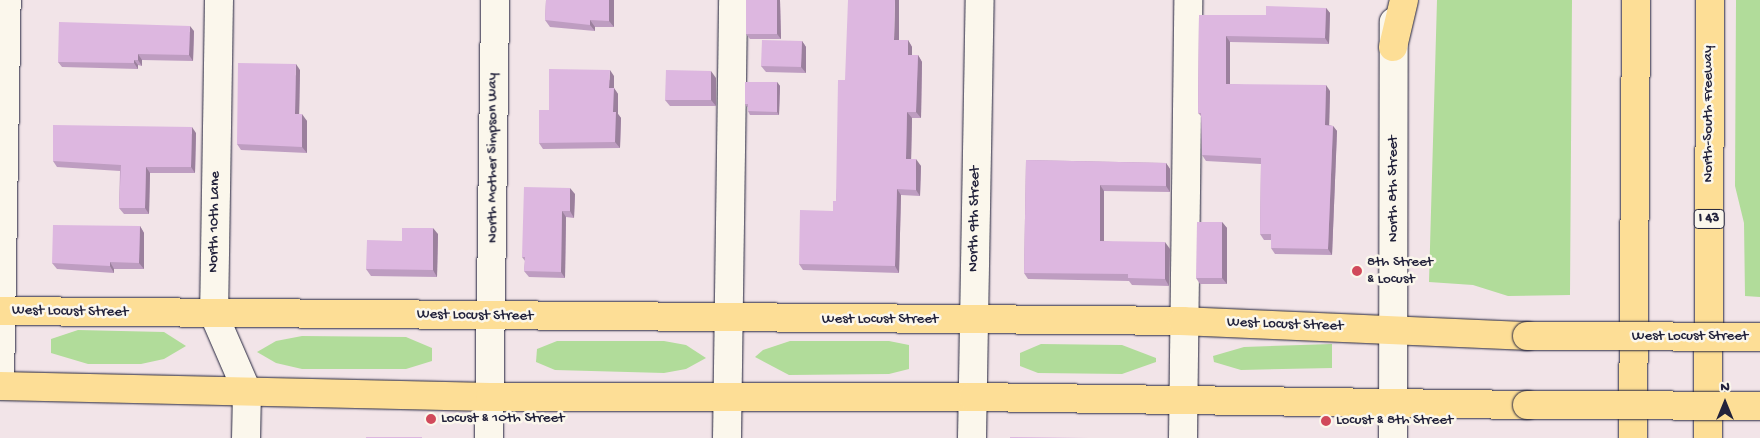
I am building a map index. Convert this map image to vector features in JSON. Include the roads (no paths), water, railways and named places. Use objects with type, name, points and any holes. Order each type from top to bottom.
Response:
[{"type":"main road","points":[[1393,47],[1404,0]]},
{"type":"main road","points":[[1634,438],[1636,0]]},
{"type":"main road","name":"North-South Freeway","points":[[1708,438],[1710,0]]},
{"type":"main road","name":"West Locust Street","points":[[0,311],[729,320],[1183,321],[1527,336],[1760,337]]},
{"type":"main road","points":[[0,386],[490,397],[973,397],[1527,405],[1760,406]]},
{"type":"street","points":[[0,382],[7,0]]},
{"type":"street","name":"North 10th Lane","points":[[219,0],[214,315],[247,391],[246,438]]},
{"type":"street","name":"North Mother Simpson Way","points":[[489,438],[495,0]]},
{"type":"street","points":[[727,438],[733,0]]},
{"type":"street","name":"North 9th Street","points":[[972,438],[980,0]]},
{"type":"street","points":[[1183,438],[1188,0]]},
{"type":"street","name":"North 8th Street","points":[[1393,438],[1394,0]]},
{"type":"place","name":"8th Street & Locust","points":[[1357,271]]},
{"type":"place","name":"Locust & 10th Street","points":[[431,419]]},
{"type":"place","name":"Locust & 8th Street","points":[[1326,421]]}]
